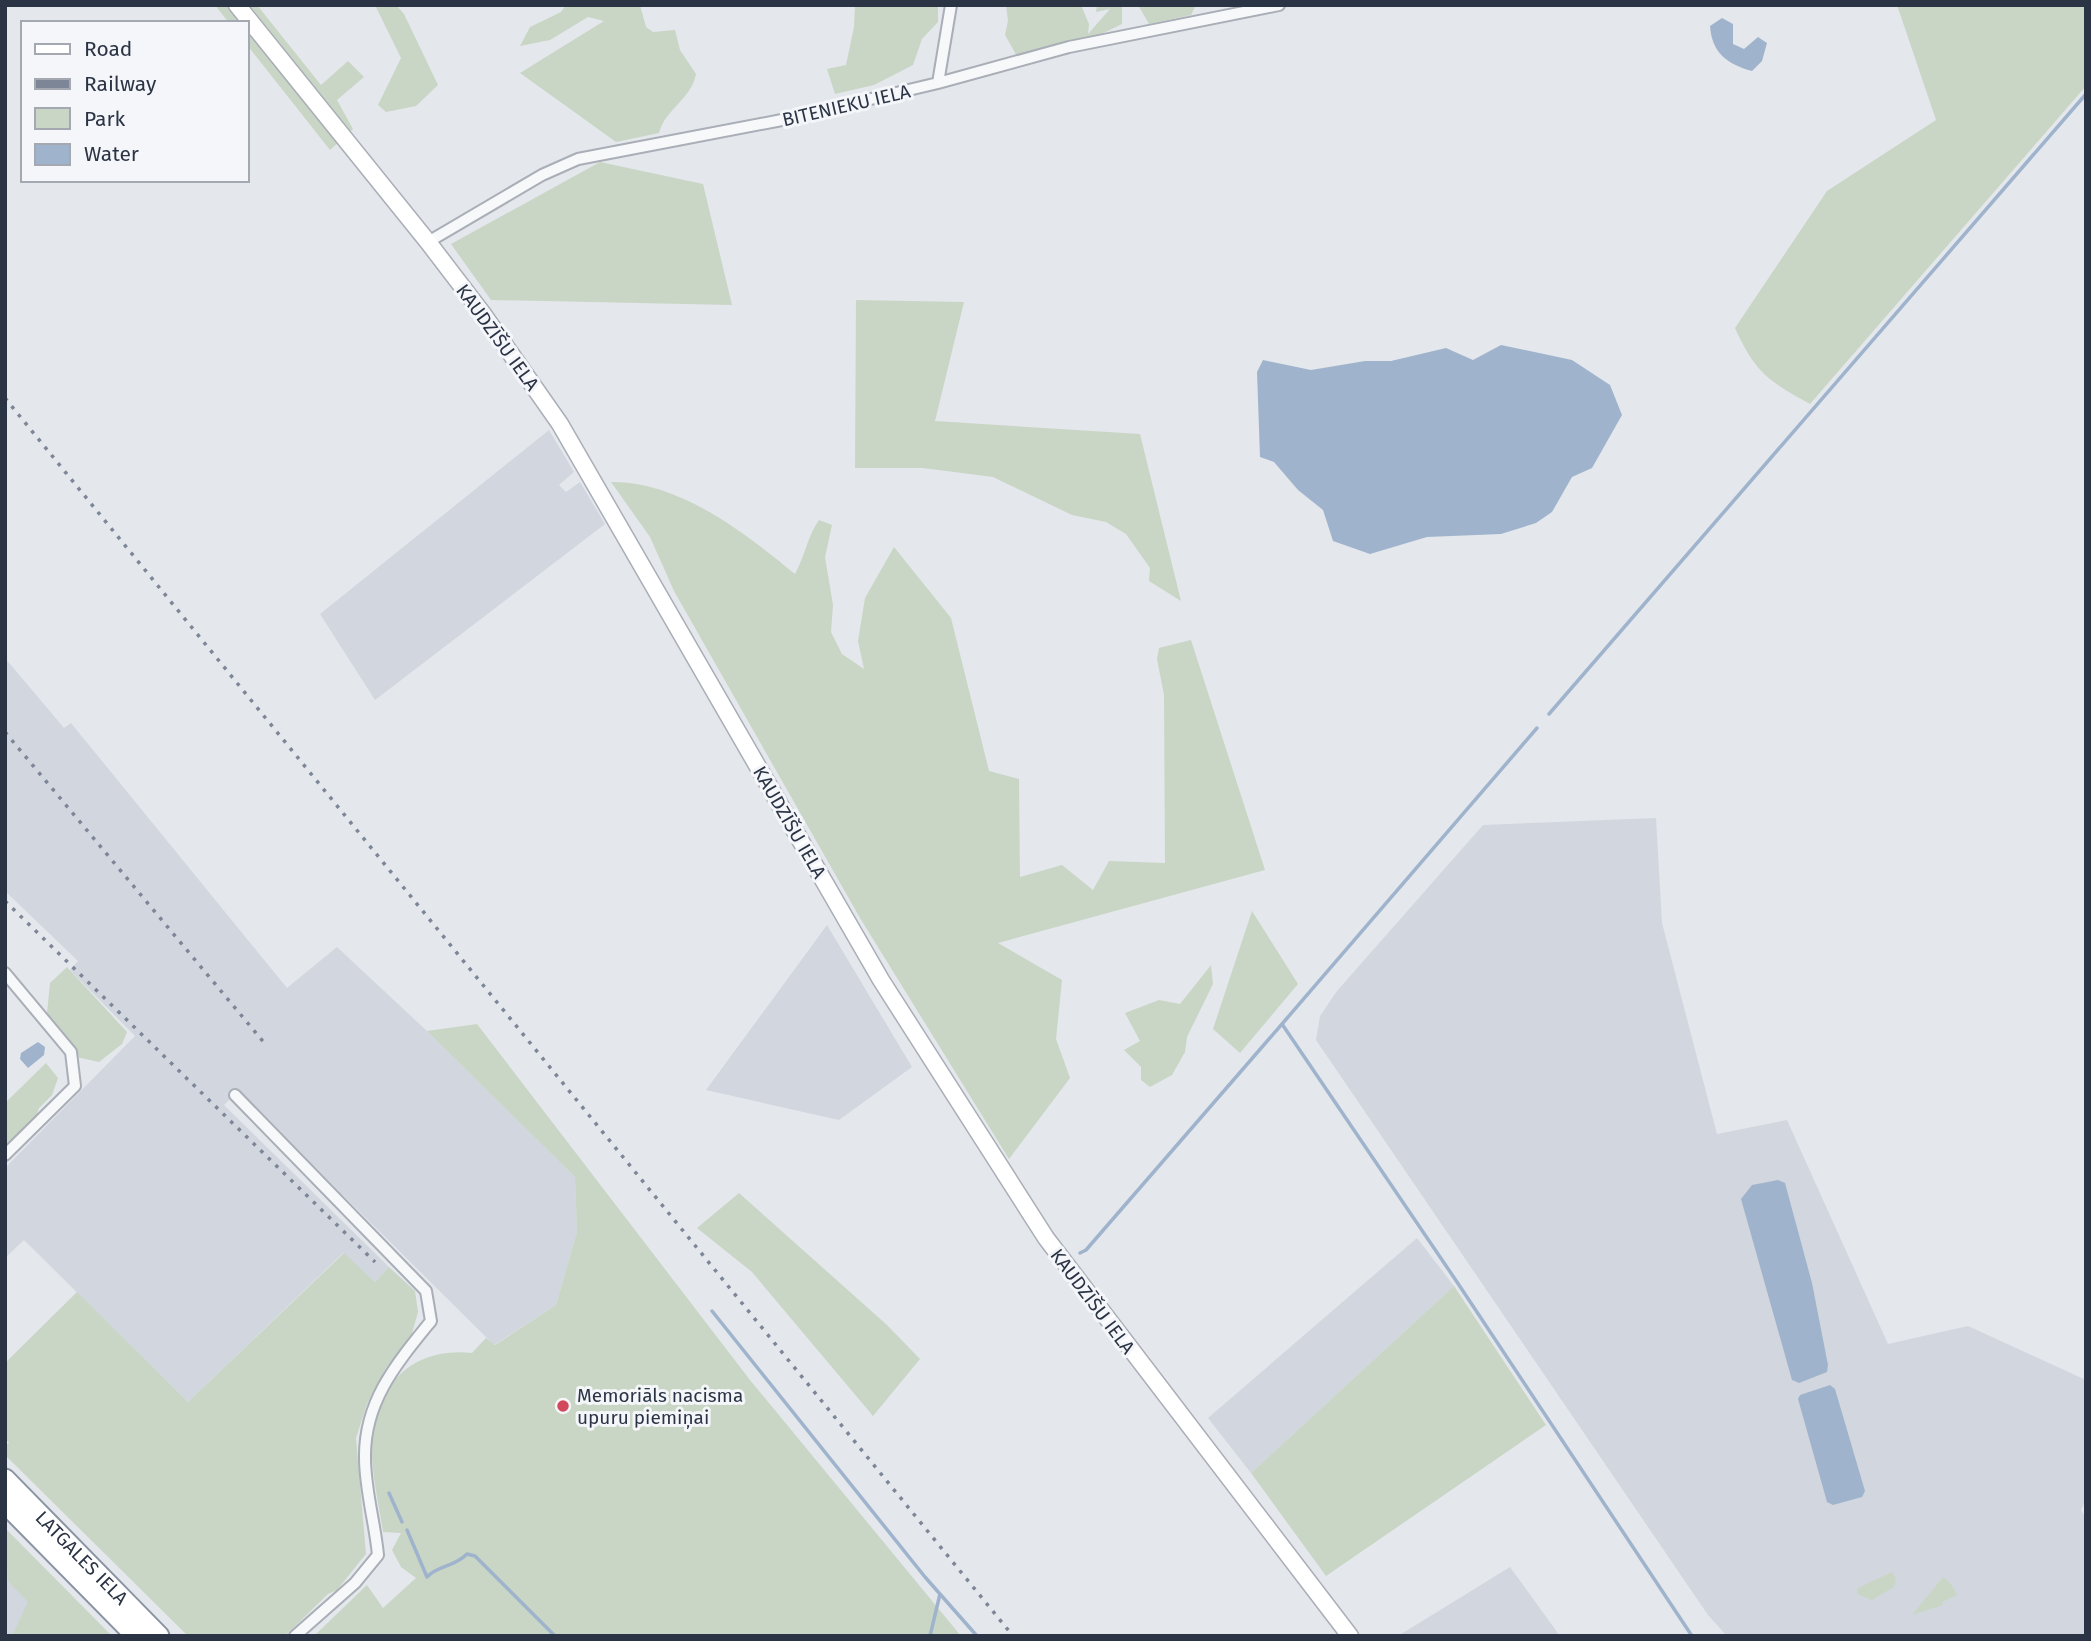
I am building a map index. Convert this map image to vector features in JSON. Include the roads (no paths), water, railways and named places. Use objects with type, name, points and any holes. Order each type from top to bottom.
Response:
[{"type":"highway","name":"LATGALES IELA","points":[[5,1479],[159,1636]]},
{"type":"highway","name":"LATGALES IELA","points":[[5,1503],[136,1636]]},
{"type":"street","name":"KAUDZĪŠU IELA","points":[[237,5],[428,242],[483,314],[560,424],[881,980],[1007,1182],[1045,1238],[1350,1636]]},
{"type":"street","points":[[938,83],[951,5]]},
{"type":"street","name":"BITENIEKU IELA","points":[[428,242],[542,175],[578,159],[787,118],[938,83],[1069,47],[1279,5]]},
{"type":"street","points":[[5,973],[71,1052],[75,1086],[5,1155]]},
{"type":"street","points":[[235,1095],[426,1291],[431,1321],[383,1383],[368,1419],[365,1459],[378,1555],[355,1583],[295,1636]]},
{"type":"water","points":[[1722,18],[1733,24],[1733,44],[1744,49],[1758,37],[1767,43],[1762,61],[1752,71],[1728,61],[1714,43],[1710,26]]},
{"type":"water","points":[[1501,345],[1572,360],[1610,385],[1622,415],[1592,468],[1572,477],[1552,512],[1536,523],[1501,534],[1427,537],[1370,554],[1333,541],[1323,510],[1298,490],[1274,462],[1260,457],[1257,372],[1263,360],[1311,370],[1365,361],[1391,361],[1446,348],[1473,360]]},
{"type":"water","points":[[38,1042],[45,1047],[44,1055],[28,1068],[20,1059],[21,1053]]},
{"type":"water","points":[[1778,1180],[1785,1183],[1812,1283],[1828,1365],[1827,1372],[1799,1383],[1792,1380],[1741,1199],[1752,1185]]},
{"type":"water","points":[[1830,1385],[1835,1389],[1865,1491],[1862,1497],[1833,1505],[1827,1502],[1798,1399],[1800,1395]]},
{"type":"waterway","points":[[1549,714],[2086,94]]},
{"type":"waterway","points":[[1537,728],[1282,1024],[1692,1636]]},
{"type":"waterway","points":[[1080,1253],[1086,1250],[1282,1024]]},
{"type":"waterway","points":[[712,1311],[925,1577],[977,1636]]},
{"type":"waterway","points":[[389,1493],[402,1522]]},
{"type":"waterway","points":[[407,1530],[427,1577],[467,1554],[475,1556],[555,1636]]},
{"type":"waterway","points":[[930,1636],[940,1594]]},
{"type":"railway","points":[[5,398],[1013,1636]]},
{"type":"railway","points":[[5,732],[266,1045]]},
{"type":"railway","points":[[5,901],[375,1262]]},
{"type":"place","name":"Memoriāls nacisma upuru piemiņai","points":[[563,1406]]}]
